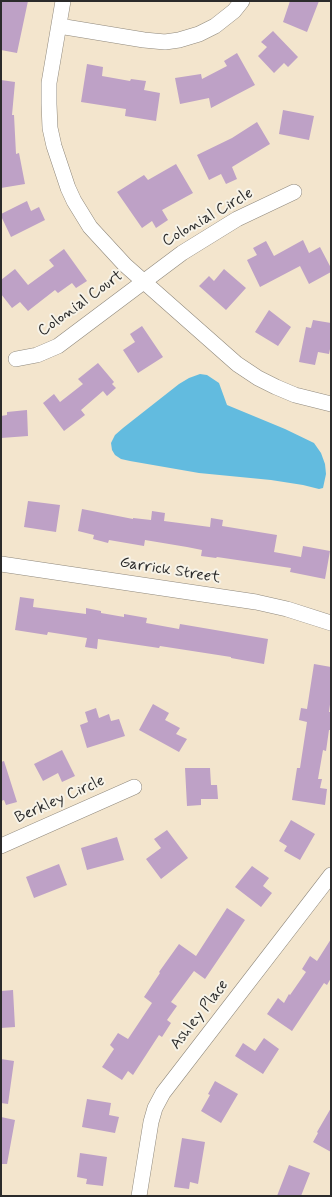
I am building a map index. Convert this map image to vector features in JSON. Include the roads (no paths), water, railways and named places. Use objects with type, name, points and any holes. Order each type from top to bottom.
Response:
[{"type":"street","points":[[63,1],[51,68],[48,104],[54,146],[60,167],[74,201],[90,227],[143,281],[237,364],[258,378],[295,395],[331,404]]},
{"type":"street","points":[[59,26],[165,42],[179,40],[199,34],[215,26],[234,11],[242,1]]},
{"type":"street","name":"Colonial Circle","points":[[143,281],[201,240],[237,219],[294,192]]},
{"type":"street","name":"Colonial Court","points":[[16,359],[37,355],[58,346],[143,281]]},
{"type":"street","name":"Garrick Street","points":[[1,564],[256,602],[288,609],[331,623]]},
{"type":"street","name":"Berkley Circle","points":[[1,846],[134,787]]},
{"type":"street","name":"Ashley Place","points":[[138,1196],[151,1122],[155,1108],[163,1093],[331,875]]},
{"type":"water","points":[[200,374],[207,375],[219,383],[227,405],[285,429],[314,443],[321,453],[325,464],[326,474],[323,488],[319,489],[271,480],[199,473],[130,461],[121,459],[115,455],[112,450],[111,443],[115,435],[179,384]]}]
